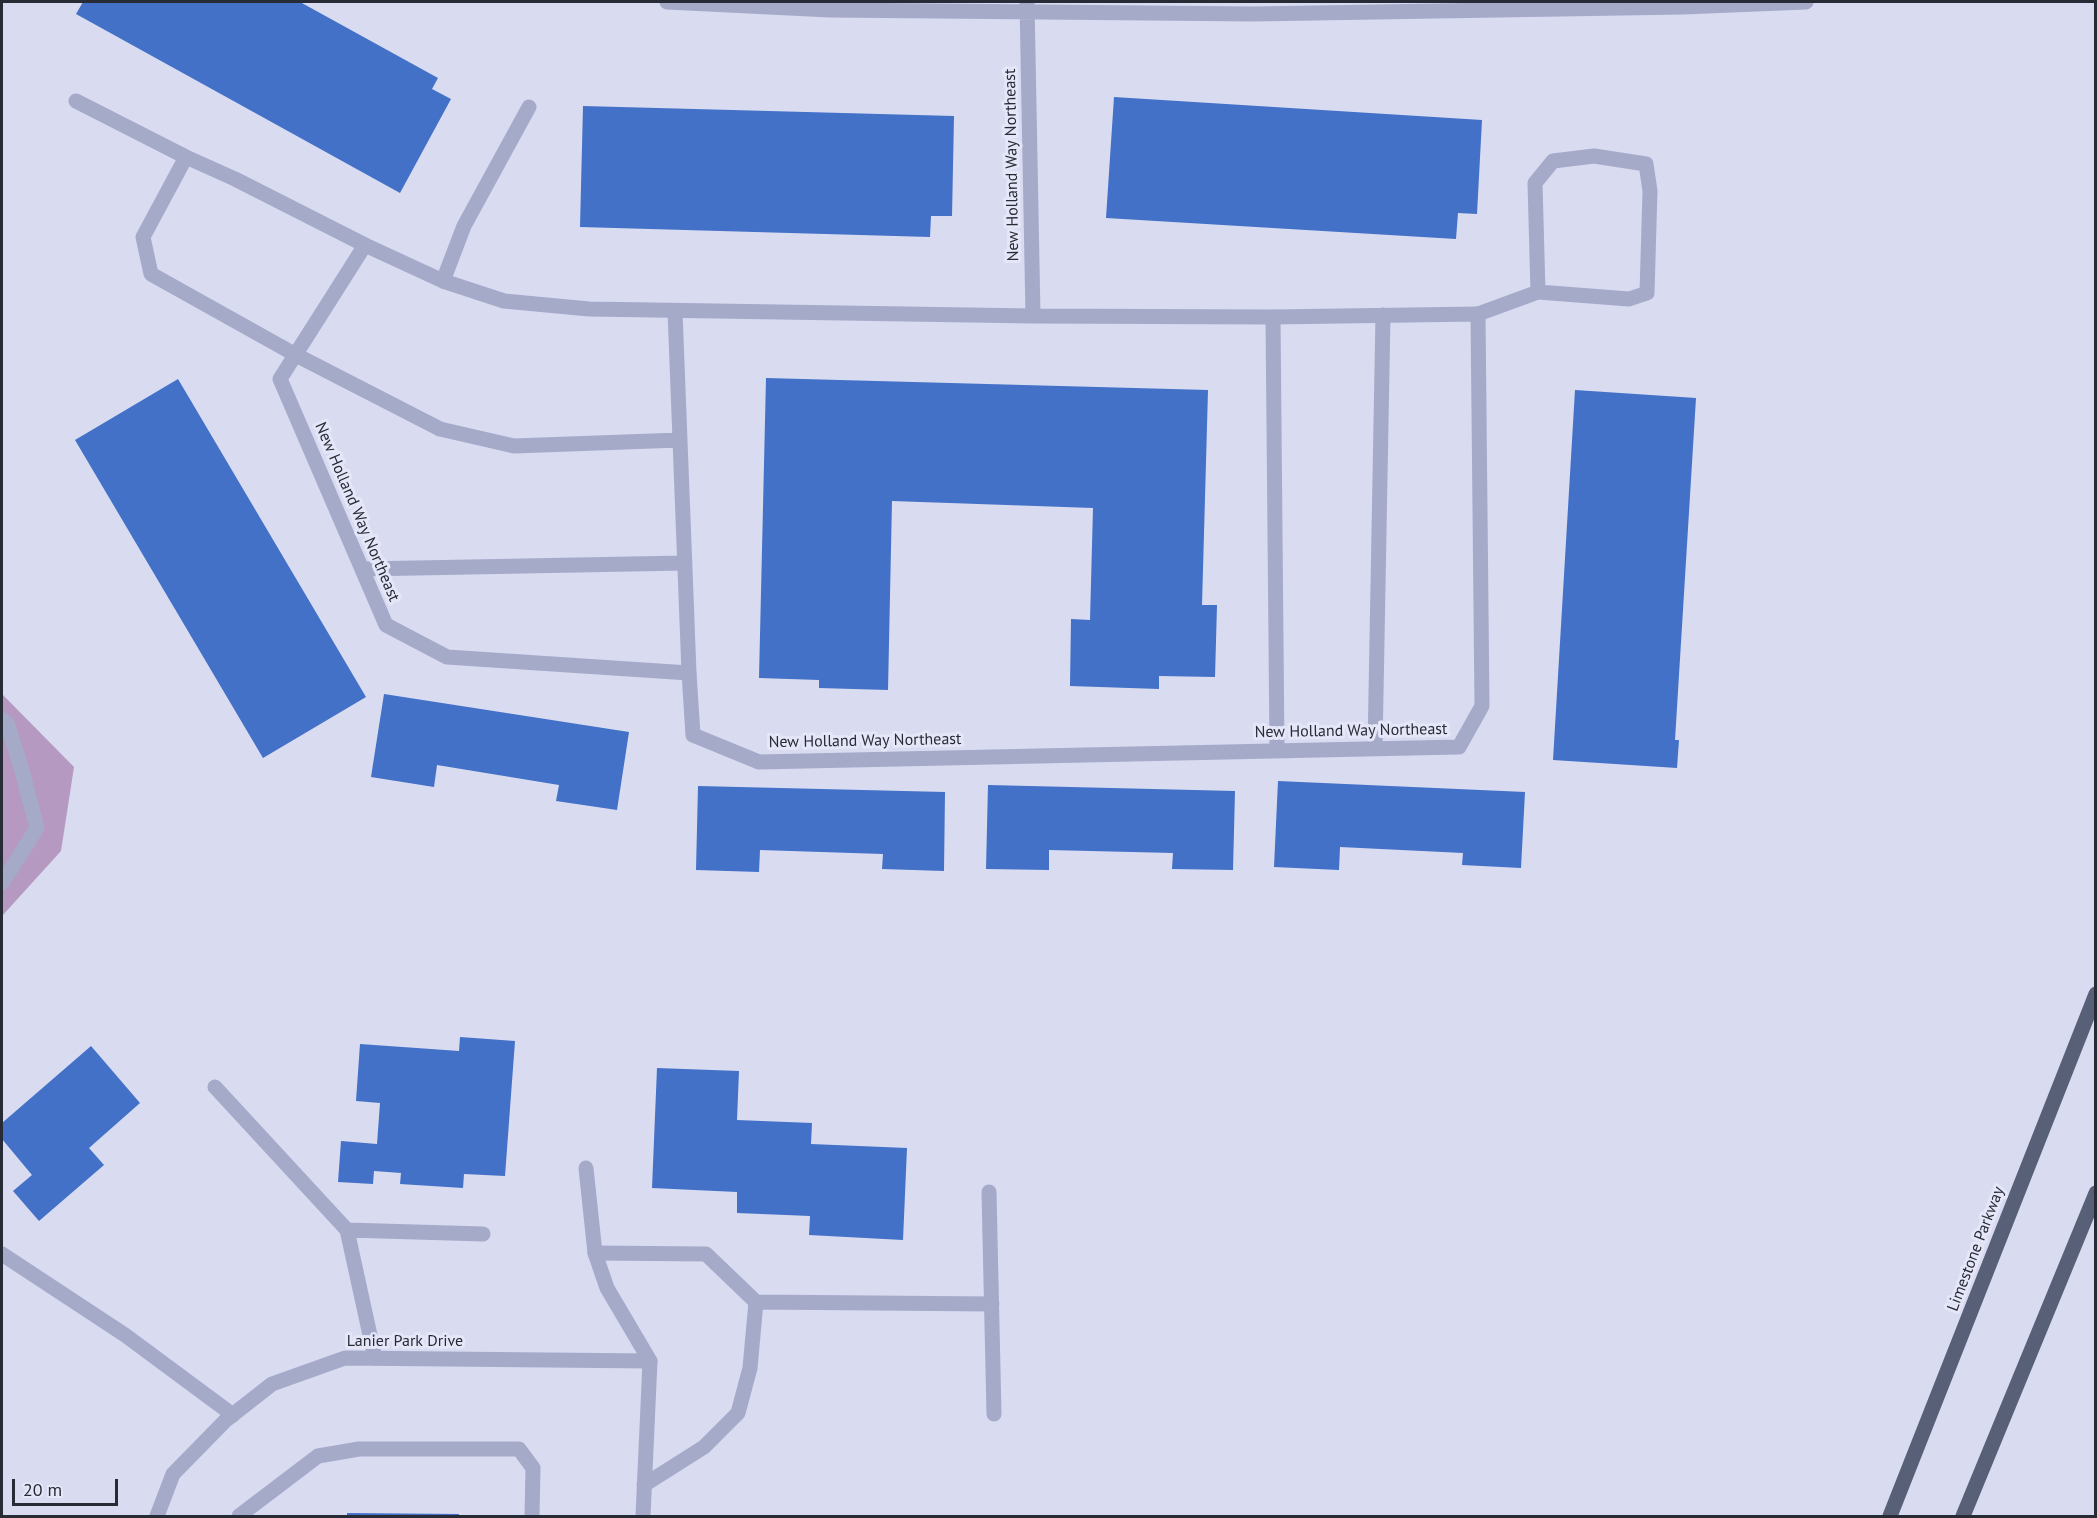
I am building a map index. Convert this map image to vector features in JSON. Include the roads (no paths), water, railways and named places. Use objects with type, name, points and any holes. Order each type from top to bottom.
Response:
[{"type":"main road","name":"Limestone Parkway","points":[[1890,1516],[2096,994]]},
{"type":"main road","points":[[1963,1516],[2096,1193]]},
{"type":"street","points":[[667,2],[831,10],[1027,7],[1276,14],[1683,7],[1806,2]]},
{"type":"street","name":"New Holland Way Northeast","points":[[1027,7],[1034,316]]},
{"type":"street","points":[[76,102],[365,245],[443,281],[504,301],[589,309],[1273,317],[1478,314],[1538,292],[1629,299],[1647,293],[1650,191],[1646,165],[1594,156],[1553,161],[1547,168],[1535,183],[1538,292]]},
{"type":"street","points":[[443,281],[464,225],[528,107]]},
{"type":"street","points":[[186,157],[143,237],[151,274],[296,355],[440,429],[514,446],[680,440]]},
{"type":"street","name":"New Holland Way Northeast","points":[[365,245],[280,379],[386,625],[447,657],[689,673],[693,735],[759,762],[1459,747],[1482,706],[1478,314]]},
{"type":"street","points":[[675,311],[689,673]]},
{"type":"street","points":[[1375,748],[1383,315]]},
{"type":"street","points":[[1273,317],[1278,750]]},
{"type":"street","points":[[362,569],[685,563]]},
{"type":"street","points":[[2,719],[7,723],[37,828],[2,883]]},
{"type":"street","points":[[215,1087],[347,1230],[375,1358]]},
{"type":"street","points":[[586,1168],[595,1253],[607,1288],[650,1361],[643,1516]]},
{"type":"street","points":[[989,1192],[994,1414]]},
{"type":"street","points":[[347,1230],[483,1234]]},
{"type":"street","points":[[595,1253],[705,1254],[756,1302],[992,1304]]},
{"type":"street","points":[[2,1254],[125,1335],[233,1415]]},
{"type":"street","points":[[644,1485],[704,1447],[738,1413],[750,1368],[756,1302]]},
{"type":"street","name":"Lanier Park Drive","points":[[157,1516],[173,1474],[233,1415],[272,1384],[345,1358],[650,1361]]},
{"type":"street","points":[[239,1516],[318,1455],[358,1449],[519,1449],[533,1468],[532,1516]]}]
